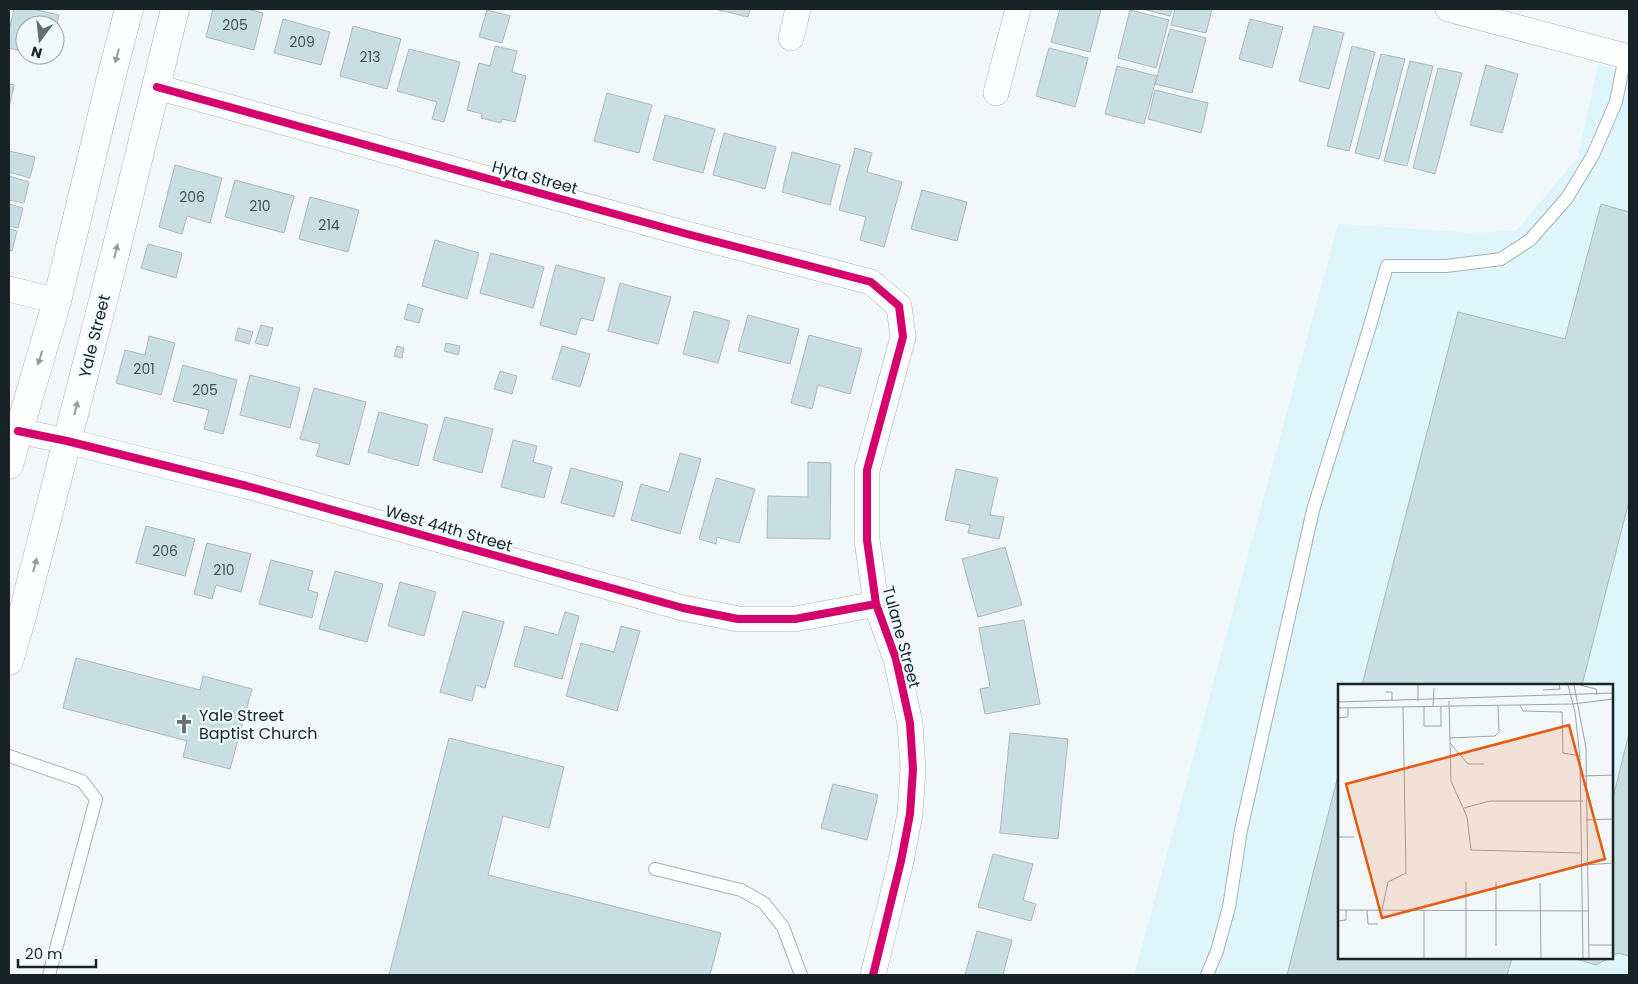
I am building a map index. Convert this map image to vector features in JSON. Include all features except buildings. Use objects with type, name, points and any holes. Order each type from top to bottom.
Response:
[{"type":"main road","points":[[9,465],[57,301],[111,78],[130,9]]},
{"type":"main road","name":"Yale Street","points":[[9,661],[16,612],[67,441],[175,9]]},
{"type":"street","points":[[790,38],[798,9]]},
{"type":"street","points":[[996,93],[1018,9]]},
{"type":"street","points":[[1448,9],[1627,56]]},
{"type":"street","name":"Hyta Street","points":[[157,87],[687,234],[871,282],[899,306]]},
{"type":"street","points":[[9,290],[57,301]]},
{"type":"street","name":"Tulane Street","points":[[872,975],[901,861],[910,814],[913,769],[910,723],[896,659],[876,604],[867,540],[868,470],[903,338],[899,306]]},
{"type":"street","name":"West 44th Street","points":[[18,430],[247,486],[683,608],[738,619],[795,619],[876,604]]},
{"type":"lane","points":[[1207,975],[1217,951],[1229,907],[1241,830],[1312,510],[1387,266],[1446,266],[1500,258],[1530,240],[1567,198],[1593,155],[1616,102],[1627,56]]},
{"type":"lane","points":[[9,756],[82,781],[96,799],[49,975]]},
{"type":"lane","points":[[655,869],[741,890],[764,902],[783,927],[801,975]]},
{"type":"shaded area","points":[[1598,64],[1629,73],[1629,975],[1134,975],[1338,224],[1475,233],[1517,230],[1578,157]]},
{"type":"cycle path","points":[[157,87],[687,234],[871,282],[899,306],[903,337],[867,470],[867,540],[876,604],[896,659],[910,723],[913,769],[910,814],[901,861],[873,975]]},
{"type":"cycle path","points":[[18,431],[67,441],[247,486],[683,608],[738,619],[795,619],[876,604]]},
{"type":"place","name":"Yale Street Baptist Church","points":[[184,724]]}]
